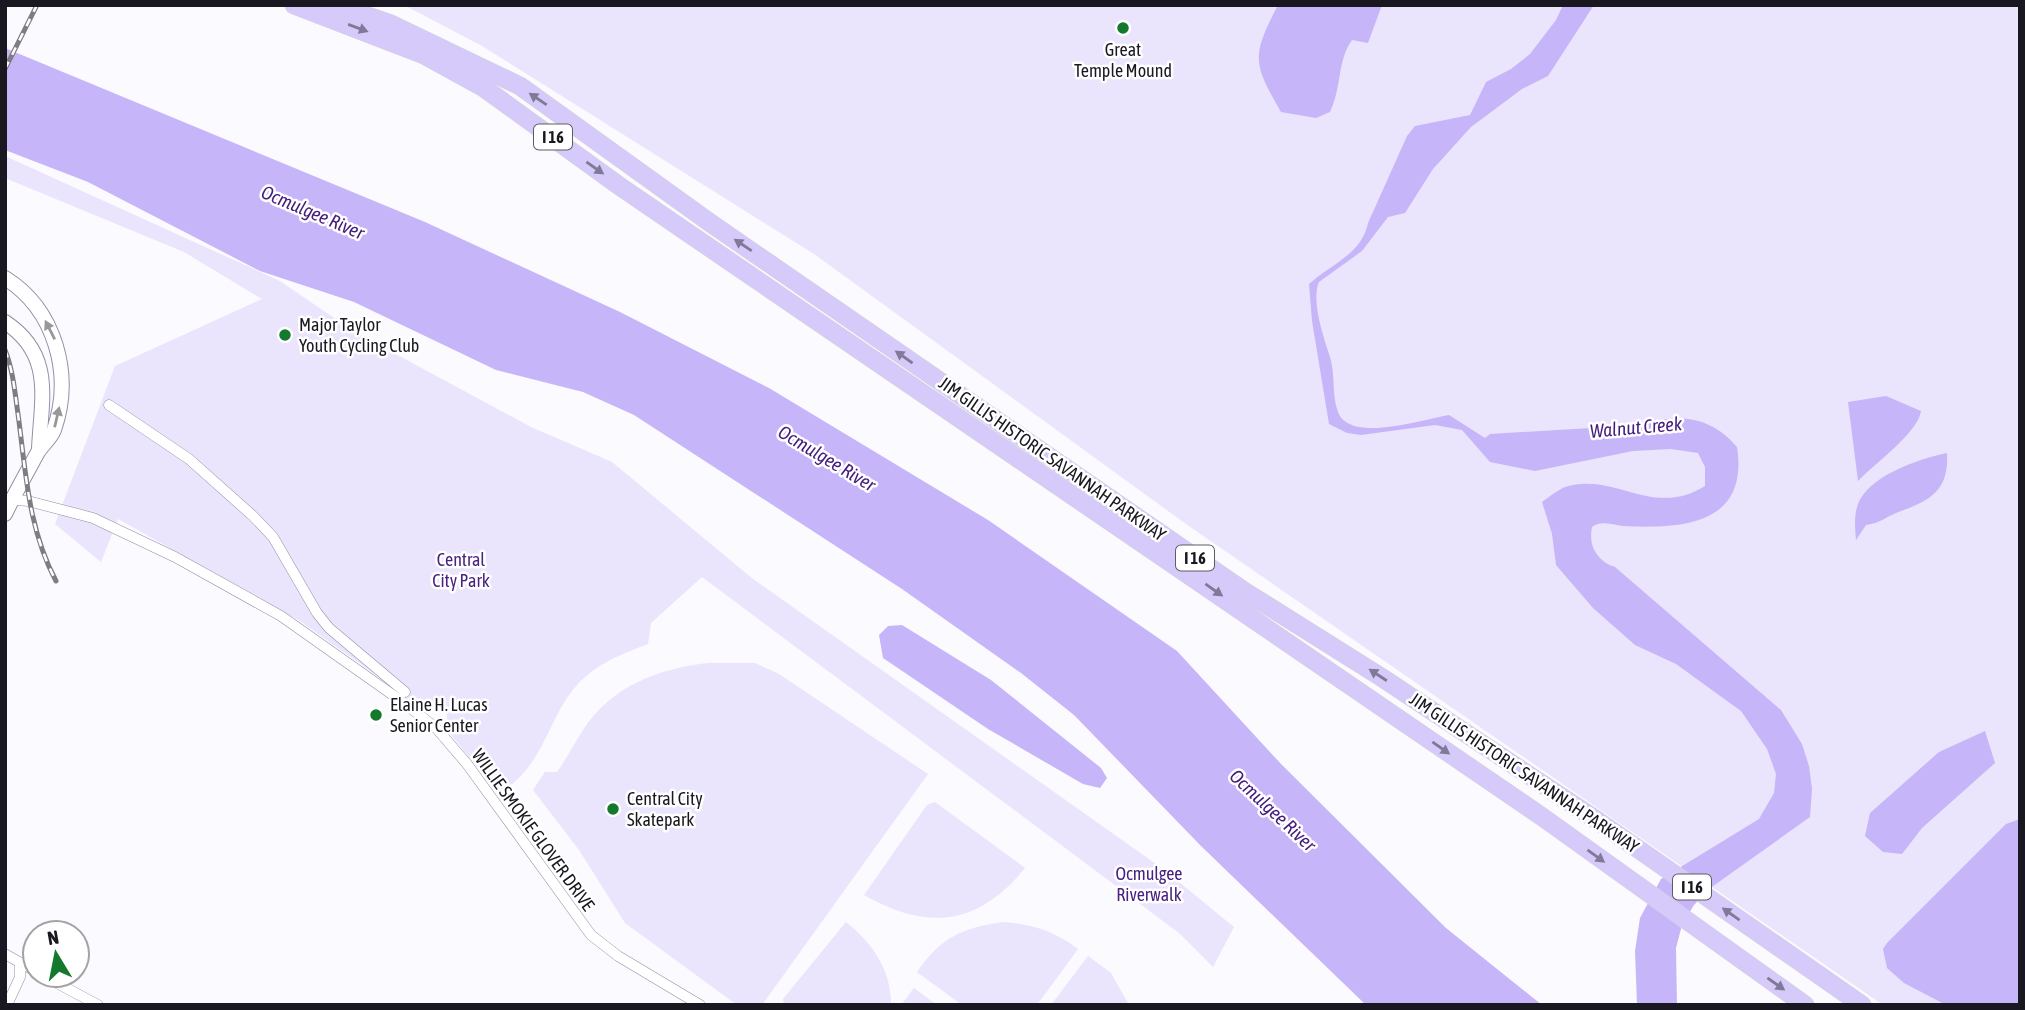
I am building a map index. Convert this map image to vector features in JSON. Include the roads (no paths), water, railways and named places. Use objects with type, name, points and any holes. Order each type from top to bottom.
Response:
[{"type":"highway","name":"JIM GILLIS HISTORIC SAVANNAH PARKWAY","points":[[294,5],[424,55],[484,88],[618,184],[1541,816],[1805,1005]]},
{"type":"highway","name":"JIM GILLIS HISTORIC SAVANNAH PARKWAY","points":[[336,5],[391,24],[520,86],[709,222],[1244,591],[1381,677],[1598,821],[1862,1005]]},
{"type":"highway","points":[[359,5],[391,24]]},
{"type":"street","points":[[5,278],[20,287],[43,317],[56,341],[63,379],[53,433],[39,449],[7,505]]},
{"type":"street","points":[[5,322],[29,346],[43,374],[44,414],[39,449]]},
{"type":"street","points":[[109,405],[189,459],[253,516],[273,537],[329,628],[405,692]]},
{"type":"street","name":"WILLIE SMOKIE GLOVER DRIVE","points":[[7,505],[28,501],[93,518],[175,557],[281,616],[407,705],[437,729],[467,764],[591,935],[618,956],[700,1005]]},
{"type":"street","points":[[5,954],[20,963],[20,977],[7,1005]]},
{"type":"street","points":[[68,989],[98,1005]]},
{"type":"water","points":[[1278,5],[1382,5],[1368,43],[1352,40],[1347,48],[1330,112],[1316,118],[1281,112],[1265,82],[1259,60],[1260,49]]},
{"type":"water","name":"Walnut Creek","points":[[1563,5],[1594,5],[1548,76],[1522,89],[1471,127],[1433,169],[1405,213],[1388,217],[1362,251],[1319,282],[1317,308],[1331,361],[1338,412],[1345,421],[1357,427],[1389,427],[1449,415],[1485,438],[1490,434],[1642,425],[1681,418],[1705,423],[1717,429],[1737,447],[1738,473],[1733,493],[1722,507],[1707,517],[1667,526],[1599,524],[1592,527],[1591,534],[1595,552],[1603,561],[1615,567],[1781,710],[1802,744],[1809,766],[1812,789],[1810,817],[1709,889],[1694,905],[1682,925],[1676,948],[1677,1005],[1637,1005],[1635,951],[1640,918],[1661,879],[1759,819],[1774,793],[1776,774],[1767,749],[1741,711],[1676,664],[1635,645],[1593,608],[1556,565],[1552,534],[1542,502],[1565,487],[1583,484],[1600,485],[1651,497],[1686,495],[1705,486],[1705,467],[1698,453],[1671,449],[1633,451],[1535,471],[1490,462],[1462,430],[1435,425],[1361,435],[1347,433],[1329,424],[1312,321],[1309,284],[1352,251],[1365,234],[1407,136],[1415,126],[1470,115],[1486,82],[1511,69],[1530,54],[1556,20]]},
{"type":"water","name":"Ocmulgee River","points":[[5,48],[425,222],[620,312],[769,388],[988,520],[1177,651],[1281,764],[1446,928],[1542,1005],[1366,1005],[1201,846],[1074,715],[1021,673],[902,589],[634,415],[583,392],[496,370],[354,302],[260,271],[88,182],[5,150]]},
{"type":"water","points":[[1886,396],[1921,411],[1918,420],[1904,438],[1858,481],[1848,402]]},
{"type":"water","points":[[1947,453],[1945,476],[1936,492],[1921,502],[1866,525],[1856,540],[1857,507],[1871,486],[1895,471]]},
{"type":"water","points":[[902,625],[991,680],[1101,768],[1107,778],[1100,788],[1083,784],[988,729],[883,658],[879,635],[888,626]]},
{"type":"water","points":[[1985,731],[1995,763],[1922,828],[1902,854],[1883,852],[1865,836],[1870,813],[1939,752]]},
{"type":"water","points":[[2020,819],[2020,1005],[1946,1005],[1904,983],[1887,968],[1883,949],[1887,943],[2006,824]]},
{"type":"railway","points":[[5,69],[37,5]]},
{"type":"railway","points":[[5,350],[13,382],[34,520],[39,541],[56,581]]},
{"type":"place","name":"Great Temple Mound","points":[[1123,28]]},
{"type":"place","name":"Major Taylor Youth Cycling Club","points":[[285,335]]},
{"type":"place","name":"Elaine H. Lucas Senior Center","points":[[376,715]]},
{"type":"place","name":"Central City Skatepark","points":[[613,809]]},
{"type":"park label","name":"Central City Park","points":[[461,570]]},
{"type":"park label","name":"Ocmulgee Riverwalk","points":[[1149,884]]}]
